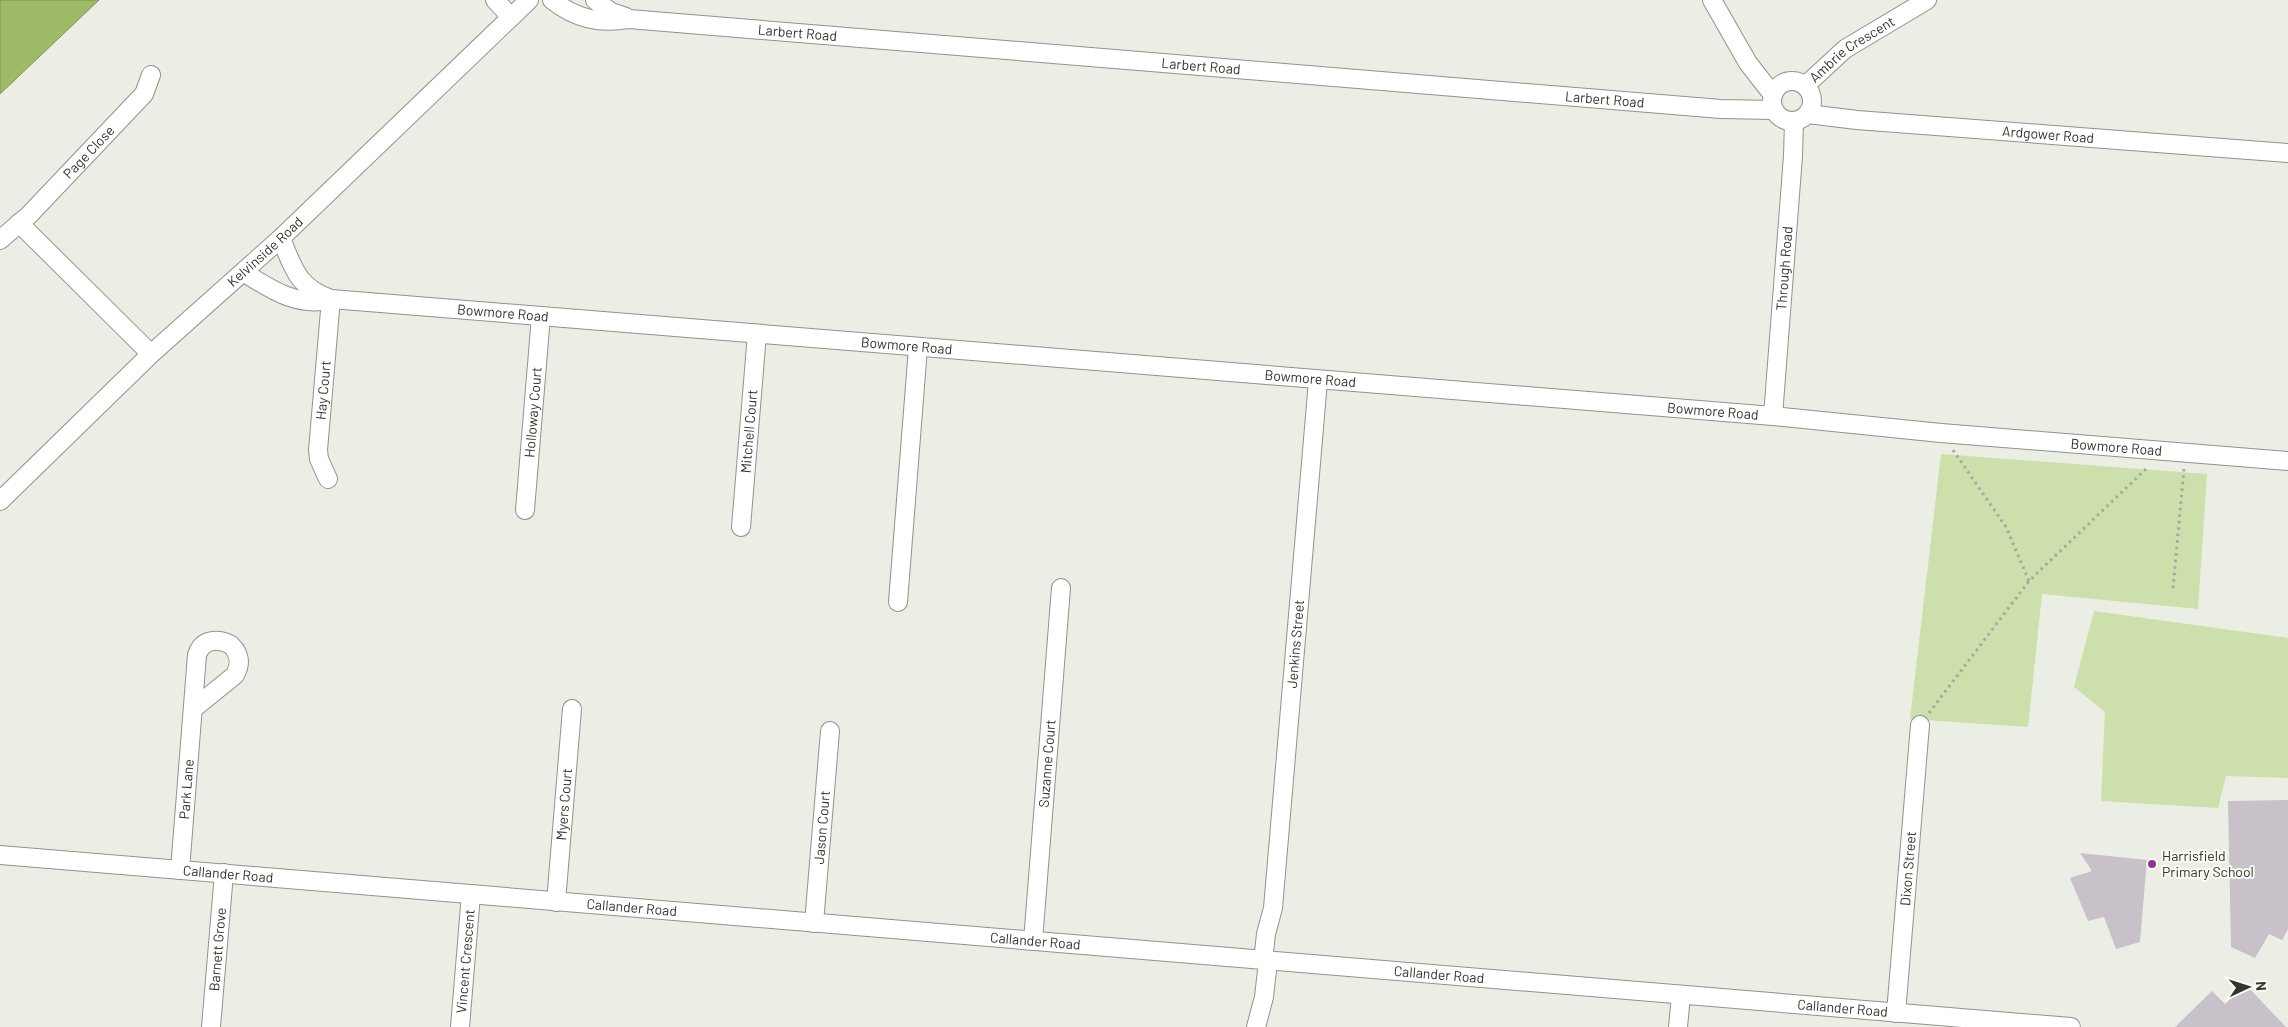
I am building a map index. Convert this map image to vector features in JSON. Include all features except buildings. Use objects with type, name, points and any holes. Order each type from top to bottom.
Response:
[{"type":"street","points":[[495,0],[511,17]]},
{"type":"street","name":"Kelvinside Road","points":[[0,501],[151,354],[281,238],[529,0]]},
{"type":"street","name":"Larbert Road","points":[[552,0],[579,17],[613,21],[629,18]]},
{"type":"street","name":"Larbert Road","points":[[595,0],[611,12],[629,18],[1721,109],[1774,103]]},
{"type":"street","points":[[1712,0],[1782,119],[1801,118],[1811,109],[1812,96],[1806,86],[1794,81],[1787,82],[1781,84],[1774,103]]},
{"type":"street","name":"Ambrie Crescent","points":[[1806,86],[1845,49],[1927,0]]},
{"type":"street","name":"Page Close","points":[[0,240],[19,223],[144,94],[151,76]]},
{"type":"street","name":"Ardgower Road","points":[[1801,118],[1857,120],[2288,153]]},
{"type":"street","name":"Through Road","points":[[1773,416],[1793,156],[1801,118]]},
{"type":"street","points":[[19,223],[151,354]]},
{"type":"street","name":"Bowmore Road","points":[[281,238],[299,279],[318,294],[331,300]]},
{"type":"street","name":"Bowmore Road","points":[[243,272],[294,299],[319,302],[331,300],[541,316],[1318,381],[1773,416],[1941,433],[2288,461]]},
{"type":"street","name":"Hay Court","points":[[328,480],[319,458],[318,450],[331,300]]},
{"type":"street","name":"Holloway Court","points":[[525,510],[541,316]]},
{"type":"street","name":"Mitchell Court","points":[[741,527],[757,334]]},
{"type":"street","points":[[898,602],[918,348]]},
{"type":"street","name":"Jenkins Street","points":[[1256,1024],[1254,998],[1277,929],[1273,908],[1318,381]]},
{"type":"street","name":"Suzanne Court","points":[[1033,941],[1061,588]]},
{"type":"street","name":"Park Lane","points":[[180,870],[193,709]]},
{"type":"street","name":"Myers Court","points":[[556,902],[572,709]]},
{"type":"street","name":"Dixon Street","points":[[1896,1013],[1920,725]]},
{"type":"street","name":"Jason Court","points":[[814,923],[830,731]]},
{"type":"street","name":"Callander Road","points":[[0,855],[2071,1027]]},
{"type":"street","name":"Barnett Grove","points":[[211,1027],[224,873]]},
{"type":"street","name":"Vincent Crescent","points":[[460,1027],[471,894]]},
{"type":"street","points":[[1678,1027],[1681,995]]},
{"type":"path","points":[[1941,433],[2006,527],[2029,581]]},
{"type":"path","points":[[2173,588],[2185,452]]},
{"type":"path","points":[[1920,725],[2029,581],[2144,469],[2149,467]]},
{"type":"shaded area","points":[[0,0],[99,0],[0,94]]},
{"type":"shaded area","points":[[1941,454],[2207,474],[2198,609],[2042,594],[2028,727],[1910,719]]},
{"type":"shaded area","points":[[2094,611],[2288,638],[2288,778],[2226,776],[2218,808],[2101,801],[2105,712],[2074,687]]},
{"type":"place","name":"Harrisfield Primary School","points":[[2152,864]]}]
